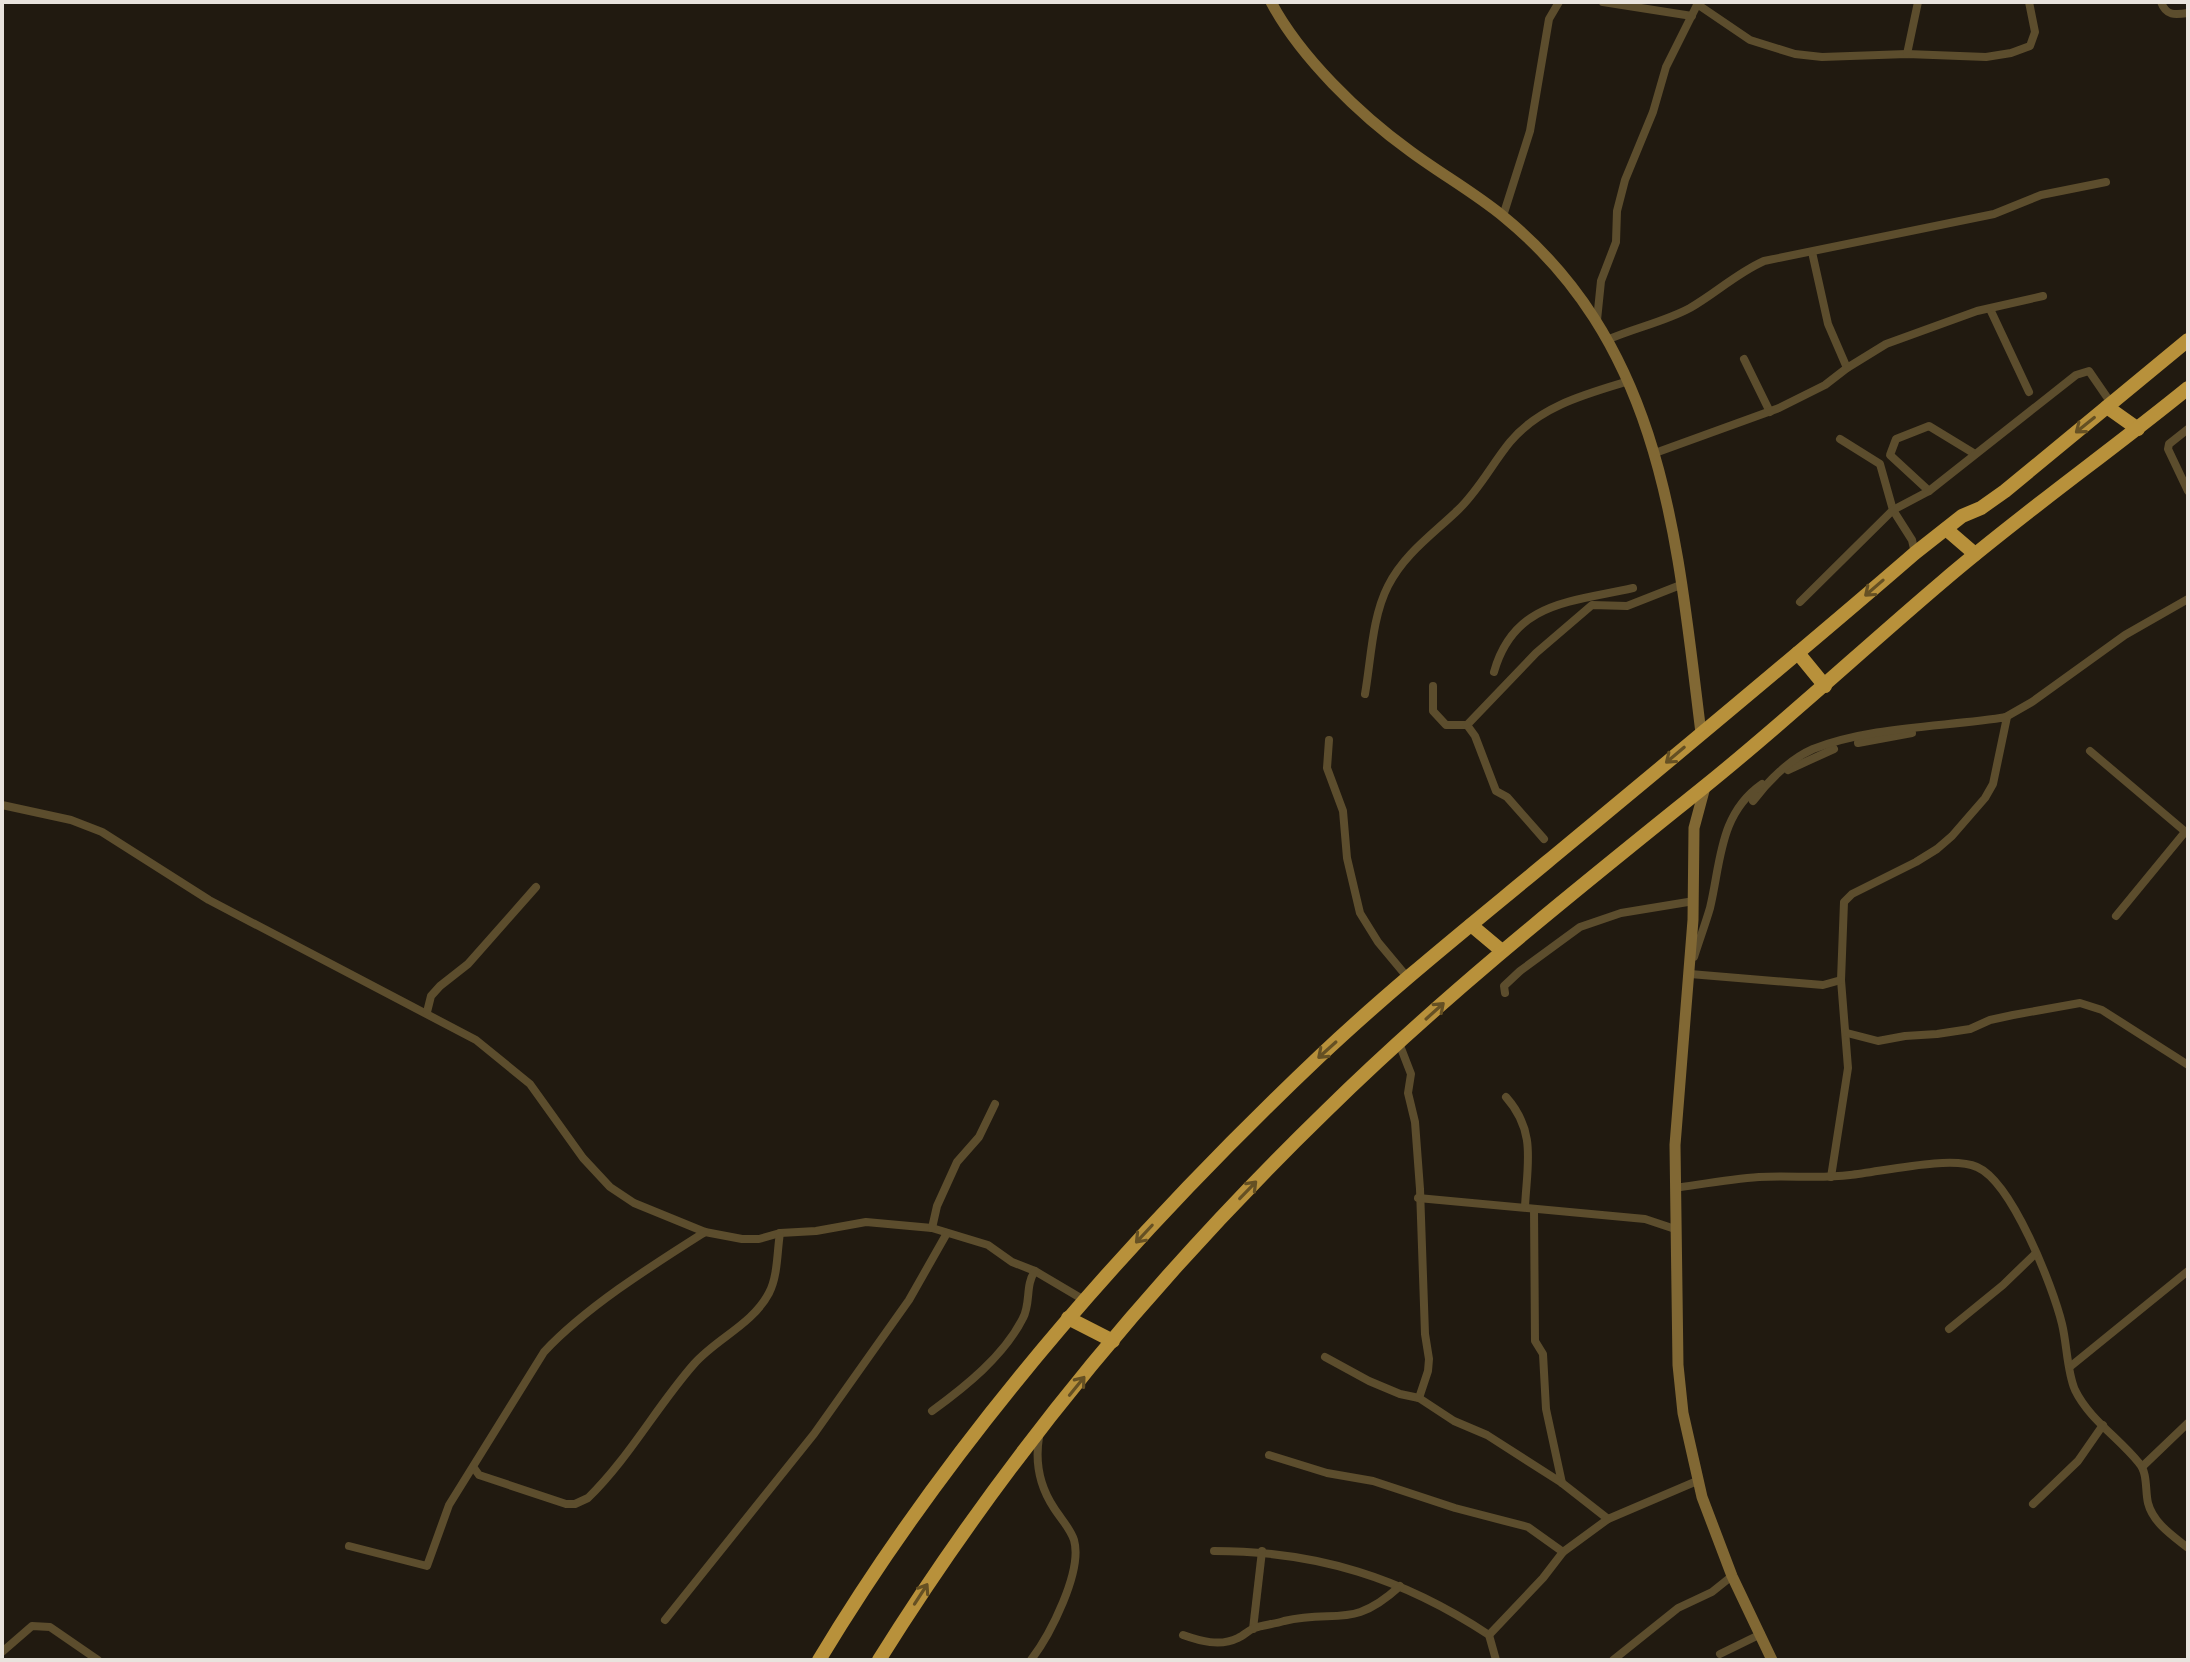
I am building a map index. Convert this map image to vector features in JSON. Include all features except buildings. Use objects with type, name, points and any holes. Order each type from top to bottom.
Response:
[{"type":"highway","points":[[819,1660],[897,1540],[972,1438],[1068,1318],[1186,1189],[1321,1054],[1915,553],[1962,516],[1981,508],[2005,491],[2188,340]]},
{"type":"highway","points":[[879,1660],[939,1566],[1039,1432],[1113,1341],[1224,1215],[1327,1109],[1502,951],[1705,787],[1975,554],[2188,388]]},
{"type":"highway","points":[[2109,405],[2138,429]]},
{"type":"highway","points":[[1946,529],[1975,554]]},
{"type":"highway","points":[[1798,653],[1825,686]]},
{"type":"highway","points":[[1471,925],[1502,951]]},
{"type":"highway","points":[[1068,1318],[1113,1341]]},
{"type":"street","points":[[1271,2],[1306,55],[1369,117],[1406,148],[1503,216],[1556,265],[1597,320],[1629,381],[1668,500],[1683,584],[1701,733]]},
{"type":"street","points":[[1503,216],[1530,131],[1549,19],[1559,2]]},
{"type":"street","points":[[1603,2],[1692,16]]},
{"type":"street","points":[[1907,54],[1918,2]]},
{"type":"street","points":[[1597,320],[1601,281],[1616,242],[1617,211],[1625,180],[1653,112],[1666,67],[1697,3],[1750,40],[1795,54],[1830,58],[1907,54],[1986,57],[2025,49],[2033,41],[2035,32],[2029,2]]},
{"type":"street","points":[[2161,2],[2165,11],[2172,15],[2188,13]]},
{"type":"street","points":[[1607,340],[1688,309],[1726,287],[1742,271],[1764,261],[1994,214],[2041,195],[2106,182]]},
{"type":"street","points":[[1812,252],[1828,324],[1847,368]]},
{"type":"street","points":[[1655,453],[1770,412],[1825,385],[1886,344],[1977,311],[2043,296]]},
{"type":"street","points":[[1990,309],[2029,392]]},
{"type":"street","points":[[1744,359],[1770,412]]},
{"type":"street","points":[[1800,602],[1893,510],[1929,491],[2076,375],[2089,371],[2109,405]]},
{"type":"street","points":[[1365,694],[1378,617],[1387,587],[1421,541],[1459,509],[1510,442],[1527,425],[1555,406],[1629,381]]},
{"type":"street","points":[[1929,491],[1890,455],[1896,439],[1929,426],[1975,454]]},
{"type":"street","points":[[2188,429],[2169,444],[2168,449],[2188,491]]},
{"type":"street","points":[[1840,439],[1880,464],[1893,510],[1912,540],[1915,553]]},
{"type":"street","points":[[1433,686],[1433,711],[1439,718],[1446,725],[1467,725],[1536,653],[1592,605],[1627,606],[1683,584]]},
{"type":"street","points":[[1494,672],[1506,643],[1519,625],[1534,614],[1570,599],[1633,588]]},
{"type":"street","points":[[1690,970],[1710,909],[1719,856],[1729,824],[1750,793],[1837,748],[2007,717],[2125,635],[2188,599]]},
{"type":"street","points":[[1831,1177],[1848,1068],[1841,980],[1844,902],[1852,894],[1926,856],[1952,836],[1993,784],[2007,717]]},
{"type":"street","points":[[1467,725],[1475,736],[1496,791],[1507,797],[1544,839]]},
{"type":"street","points":[[1329,740],[1327,768],[1343,811],[1347,858],[1360,913],[1378,942],[1408,979]]},
{"type":"street","points":[[2090,751],[2187,833],[2116,916]]},
{"type":"street","points":[[1753,801],[1768,781]]},
{"type":"street","points":[[1705,787],[1694,828],[1690,970],[1676,1113],[1675,1229],[1680,1388],[1697,1481],[1732,1576],[1772,1660]]},
{"type":"street","points":[[2,805],[42,812],[102,832],[209,900],[476,1040],[530,1084],[583,1158],[610,1187],[634,1203],[705,1232],[742,1239],[866,1222],[932,1228],[980,1241],[1012,1262],[1035,1271],[1084,1300]]},
{"type":"street","points":[[1679,806],[1694,828]]},
{"type":"street","points":[[427,1012],[431,996],[468,964],[536,887]]},
{"type":"street","points":[[1505,993],[1504,986],[1520,971],[1580,927],[1621,913],[1694,901]]},
{"type":"street","points":[[1690,970],[1823,985],[1842,995]]},
{"type":"street","points":[[1823,985],[1841,980]]},
{"type":"street","points":[[1847,1033],[1878,1041],[1937,1034],[1970,1029],[1990,1020],[2080,1003],[2102,1010],[2188,1065]]},
{"type":"street","points":[[1399,1043],[1411,1078],[1408,1093],[1415,1122],[1429,1359],[1419,1398]]},
{"type":"street","points":[[1506,1097],[1519,1112],[1526,1132],[1535,1341],[1543,1354],[1546,1409],[1562,1483]]},
{"type":"street","points":[[932,1228],[937,1206],[957,1162],[979,1137],[995,1104]]},
{"type":"street","points":[[1675,1188],[1758,1177],[1831,1177],[1947,1163],[1979,1167],[1990,1175],[2007,1197],[2036,1253],[2061,1321],[2076,1392],[2143,1466],[2153,1514],[2188,1548]]},
{"type":"street","points":[[1418,1198],[1645,1219],[1675,1229]]},
{"type":"street","points":[[349,1546],[427,1566],[449,1505],[537,1361],[552,1344],[618,1291],[705,1232]]},
{"type":"street","points":[[474,1468],[479,1475],[566,1504],[588,1498],[652,1421],[693,1365],[746,1321],[768,1295],[780,1233]]},
{"type":"street","points":[[665,1620],[814,1434],[909,1300],[947,1233]]},
{"type":"street","points":[[1949,1329],[2036,1253]]},
{"type":"street","points":[[932,1411],[959,1392],[1010,1339],[1025,1315],[1030,1278],[1035,1271]]},
{"type":"street","points":[[2071,1366],[2188,1271]]},
{"type":"street","points":[[1325,1357],[1369,1381],[1419,1398],[1454,1421],[1487,1435],[1562,1483],[1608,1519]]},
{"type":"street","points":[[2143,1466],[2188,1423]]},
{"type":"street","points":[[2033,1504],[2078,1461],[2103,1425]]},
{"type":"street","points":[[1031,1660],[1064,1602],[1075,1559],[1071,1532],[1044,1489],[1036,1451],[1039,1432]]},
{"type":"street","points":[[1022,1454],[1038,1467]]},
{"type":"street","points":[[1269,1455],[1327,1473],[1373,1481],[1455,1508],[1528,1527],[1563,1552]]},
{"type":"street","points":[[1489,1635],[1563,1552],[1608,1519],[1697,1481]]},
{"type":"street","points":[[1214,1551],[1262,1551],[1331,1563],[1400,1586],[1489,1635],[1496,1660]]},
{"type":"street","points":[[1253,1629],[1262,1551]]},
{"type":"street","points":[[1613,1660],[1678,1608],[1712,1592],[1732,1576]]},
{"type":"street","points":[[1183,1635],[1203,1642],[1222,1642],[1235,1640],[1253,1629],[1295,1619],[1356,1614],[1385,1599],[1400,1586]]},
{"type":"street","points":[[2,1652],[32,1626],[50,1627],[98,1660]]},
{"type":"street","points":[[1720,1654],[1761,1634]]}]
